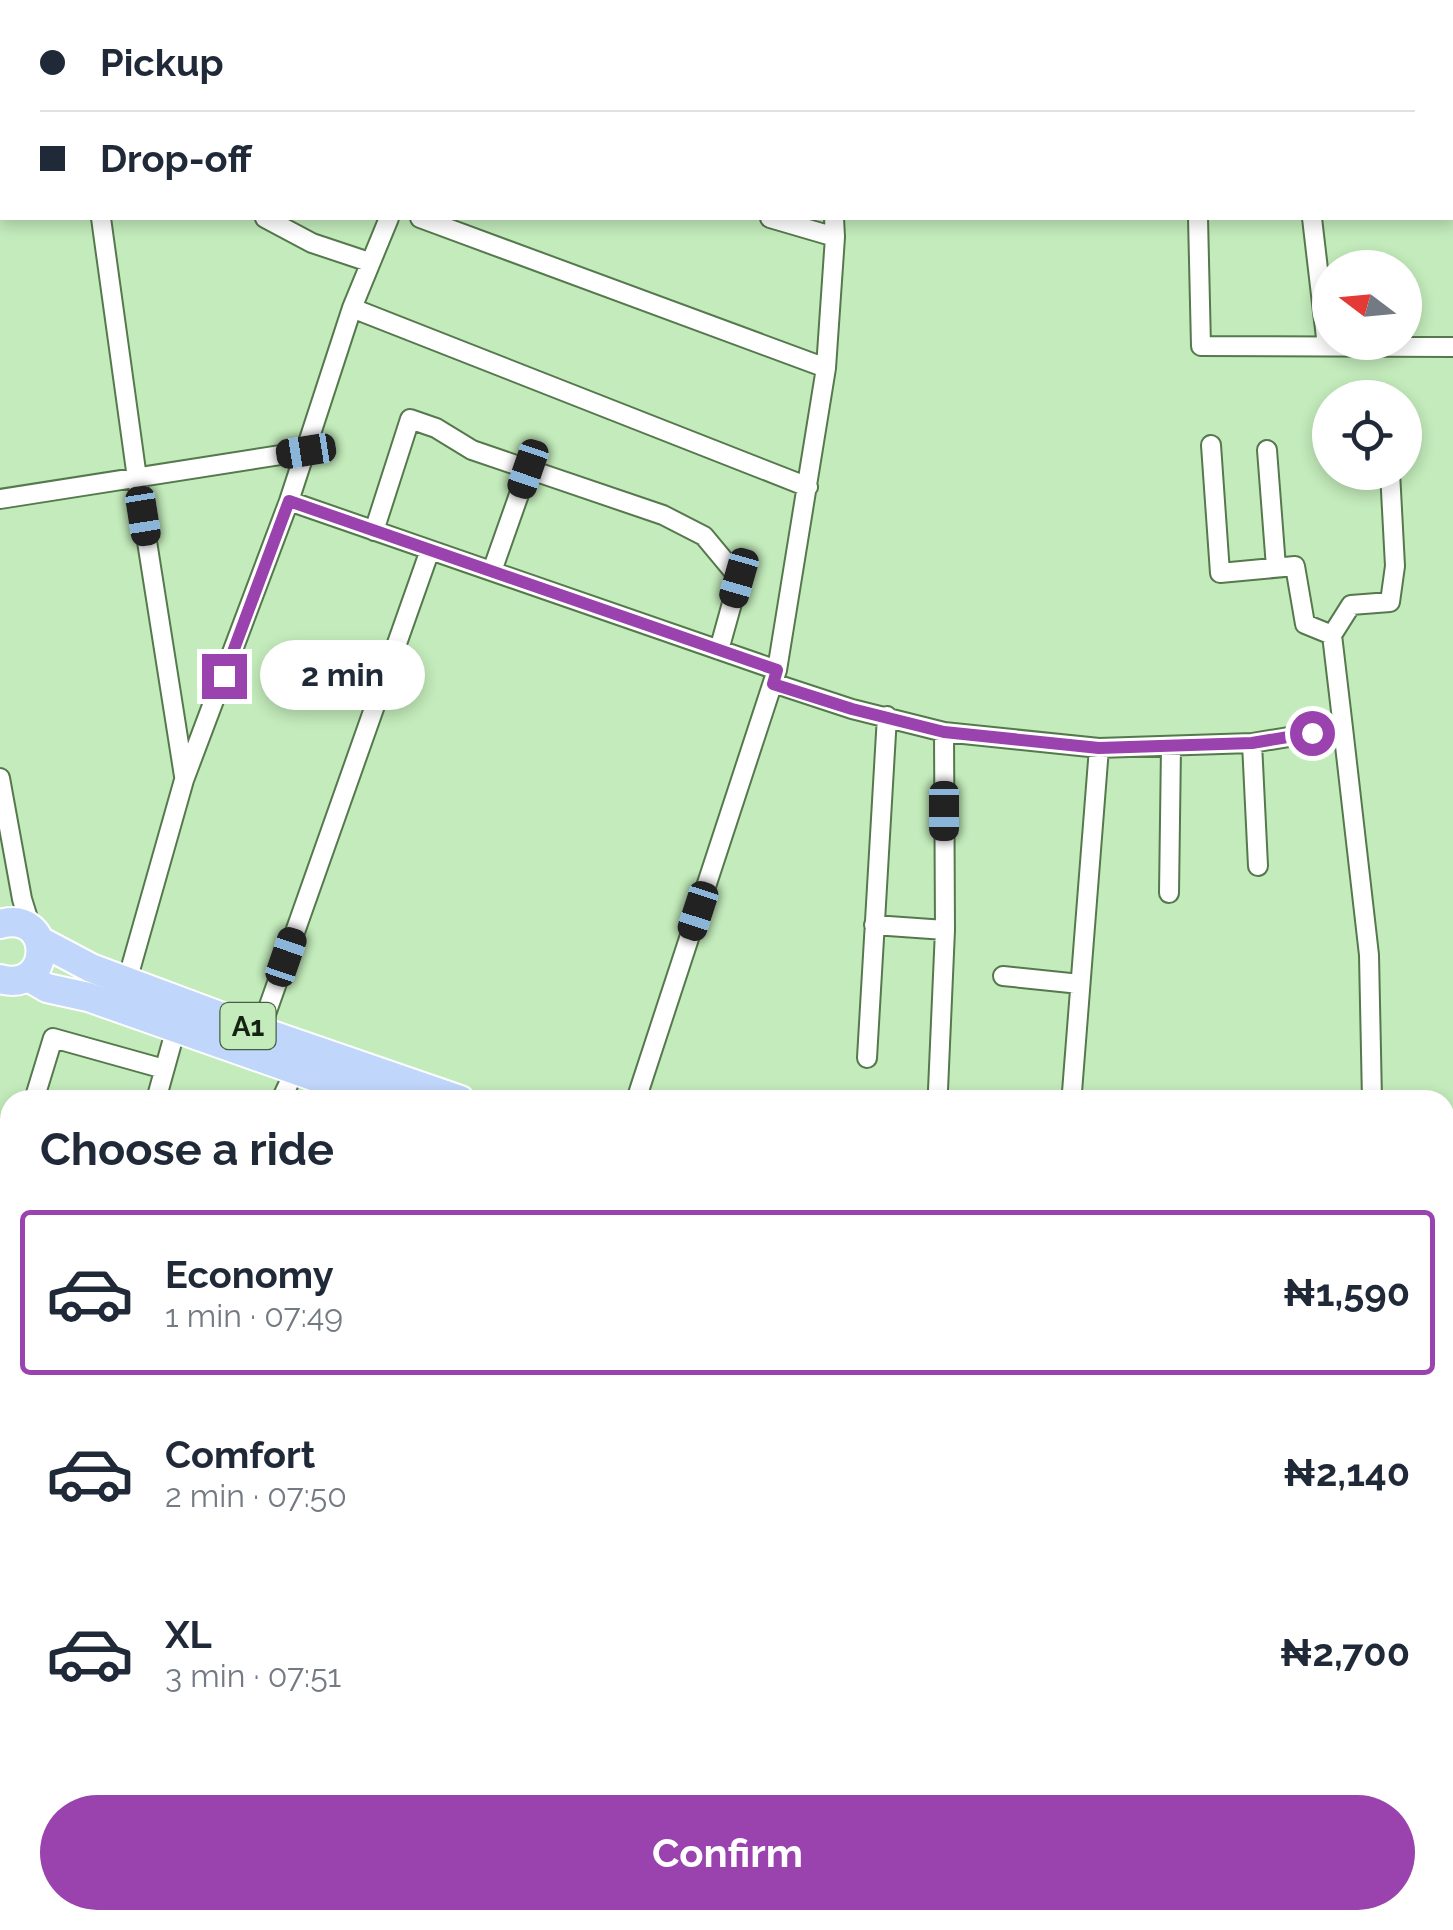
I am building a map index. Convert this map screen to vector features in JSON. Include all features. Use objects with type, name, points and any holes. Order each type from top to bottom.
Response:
[{"type":"highway","points":[[0,924],[14,921],[35,935],[40,961],[14,978]]},
{"type":"highway","name":"A1","points":[[35,935],[69,959],[431,1090]]},
{"type":"highway","name":"A1","points":[[14,978],[88,997],[352,1090]]},
{"type":"street","points":[[101,220],[184,780]]},
{"type":"street","points":[[269,220],[312,242],[369,262]]},
{"type":"street","points":[[127,981],[184,780],[289,501],[352,308],[388,220]]},
{"type":"street","points":[[425,220],[826,368]]},
{"type":"street","points":[[777,220],[836,237]]},
{"type":"street","points":[[639,1090],[775,677],[826,368],[834,220]]},
{"type":"street","points":[[1198,220],[1201,346],[1312,346]]},
{"type":"street","points":[[1312,220],[1316,250]]},
{"type":"street","points":[[352,308],[808,487]]},
{"type":"street","points":[[1422,347],[1453,347]]},
{"type":"street","points":[[374,531],[410,419],[436,428],[472,450],[663,515],[704,536],[739,578],[719,650]]},
{"type":"street","points":[[1211,445],[1220,573],[1296,566],[1305,624],[1332,635]]},
{"type":"street","points":[[1267,450],[1276,567]]},
{"type":"street","points":[[0,499],[306,451]]},
{"type":"street","points":[[492,572],[528,469]]},
{"type":"street","points":[[1372,1090],[1370,955],[1332,635],[1351,605],[1390,602],[1394,566],[1391,490]]},
{"type":"street","points":[[289,501],[719,650],[775,677],[944,732],[1099,748],[1252,743],[1343,728]]},
{"type":"street","points":[[260,1031],[430,550]]},
{"type":"street","points":[[867,1058],[886,716]]},
{"type":"street","points":[[938,1090],[945,930],[944,732]]},
{"type":"street","points":[[1252,743],[1258,866]]},
{"type":"street","points":[[1169,893],[1171,747]]},
{"type":"street","points":[[1072,1090],[1099,748]]},
{"type":"street","points":[[0,778],[18,880],[35,935]]},
{"type":"street","points":[[874,925],[945,930]]},
{"type":"street","points":[[1003,976],[1080,984]]},
{"type":"street","points":[[159,1090],[176,1028]]},
{"type":"street","points":[[37,1090],[53,1038],[164,1069]]},
{"type":"street","points":[[286,1090],[295,1070]]},
{"type":"route","points":[[224,676],[289,501],[777,670],[773,684],[944,732],[1099,748],[1252,743],[1312,733]]}]
